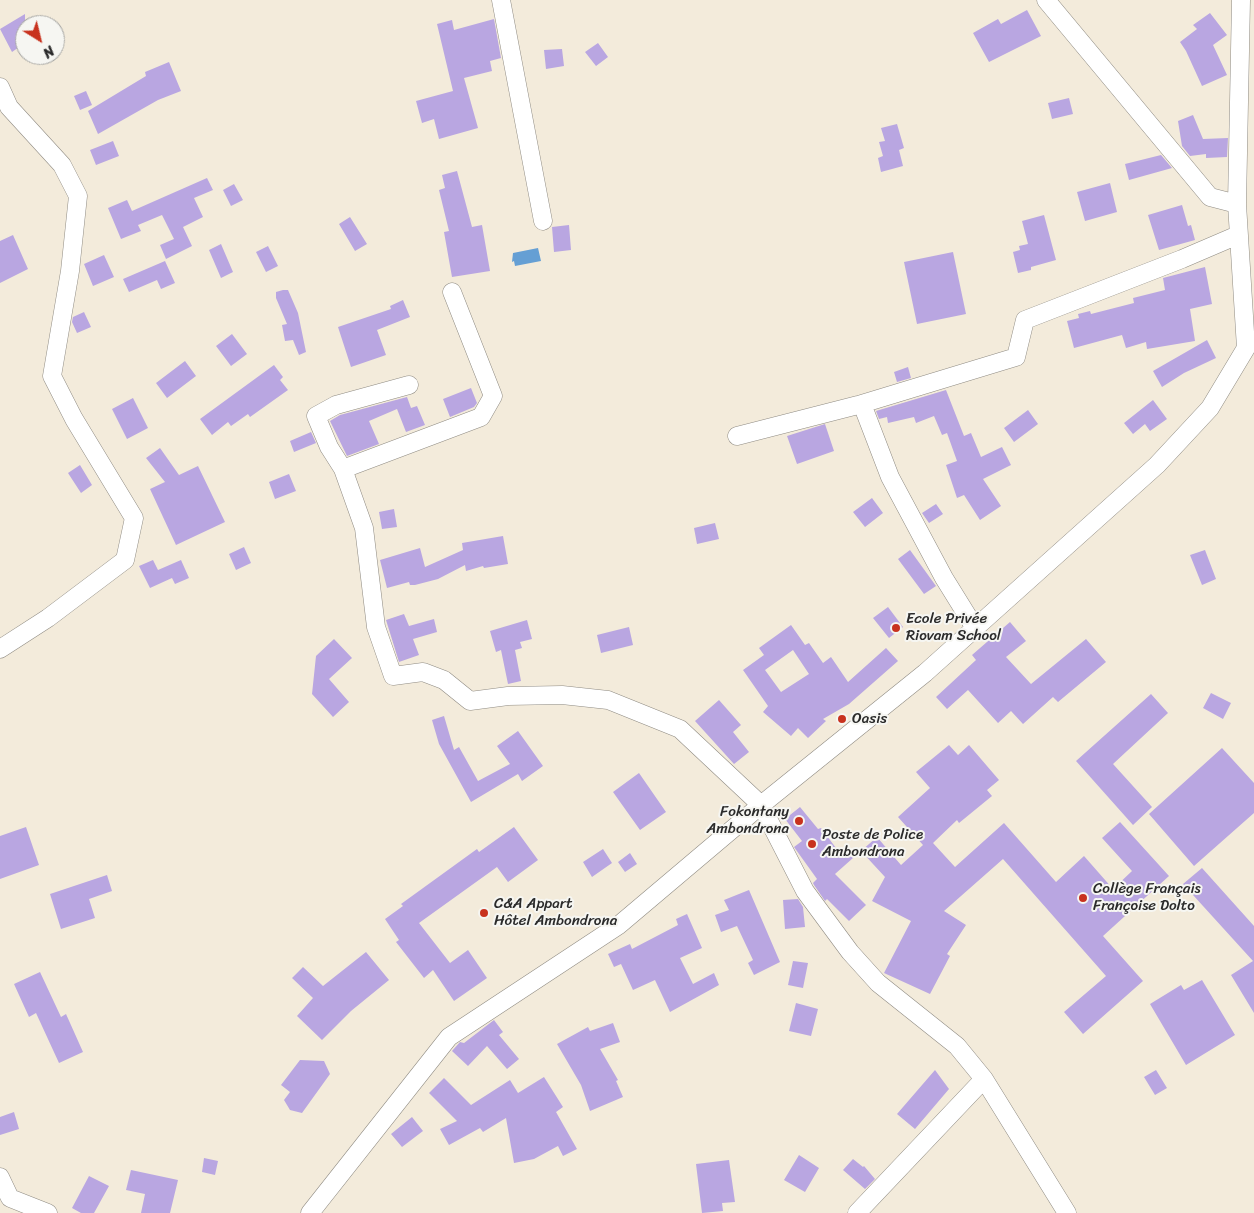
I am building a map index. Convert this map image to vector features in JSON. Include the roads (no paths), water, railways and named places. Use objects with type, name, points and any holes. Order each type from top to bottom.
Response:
[{"type":"street","points":[[501,0],[544,221]]},
{"type":"street","points":[[1046,0],[1210,197],[1237,204]]},
{"type":"street","points":[[310,1213],[449,1037],[619,925],[761,805],[925,673],[1156,465],[1210,408],[1250,353],[1238,235],[1237,204],[1246,167],[1247,66],[1241,0]]},
{"type":"street","points":[[0,87],[9,107],[62,165],[78,196],[70,271],[52,376],[74,419],[134,518],[126,560],[48,618],[0,649]]},
{"type":"street","points":[[737,436],[862,404],[1016,357],[1026,320],[1238,235]]},
{"type":"street","points":[[343,469],[481,417],[493,396],[452,292]]},
{"type":"street","points":[[408,384],[336,405],[316,416],[329,448],[343,469],[364,528],[376,627],[393,676],[423,672],[444,680],[470,700],[508,696],[562,695],[608,700],[680,729],[761,805],[805,891],[850,952],[878,983],[957,1046],[984,1079],[1067,1213]]},
{"type":"street","points":[[862,404],[890,477],[944,578],[975,628]]},
{"type":"street","points":[[857,1213],[984,1079]]},
{"type":"street","points":[[0,1177],[10,1198],[48,1213]]},
{"type":"water","points":[[538,248],[541,261],[515,266],[514,261],[512,262],[513,253]]},
{"type":"place","name":"Ecole Privée Riovam School","points":[[896,628]]},
{"type":"place","name":"Oasis","points":[[842,719]]},
{"type":"place","name":"Fokontany Ambondrona","points":[[799,821]]},
{"type":"place","name":"Poste de Police Ambondrona","points":[[812,844]]},
{"type":"place","name":"Collège Français Françoise Dolto","points":[[1083,898]]},
{"type":"place","name":"C&A Appart Hôtel Ambondrona","points":[[484,913]]}]
